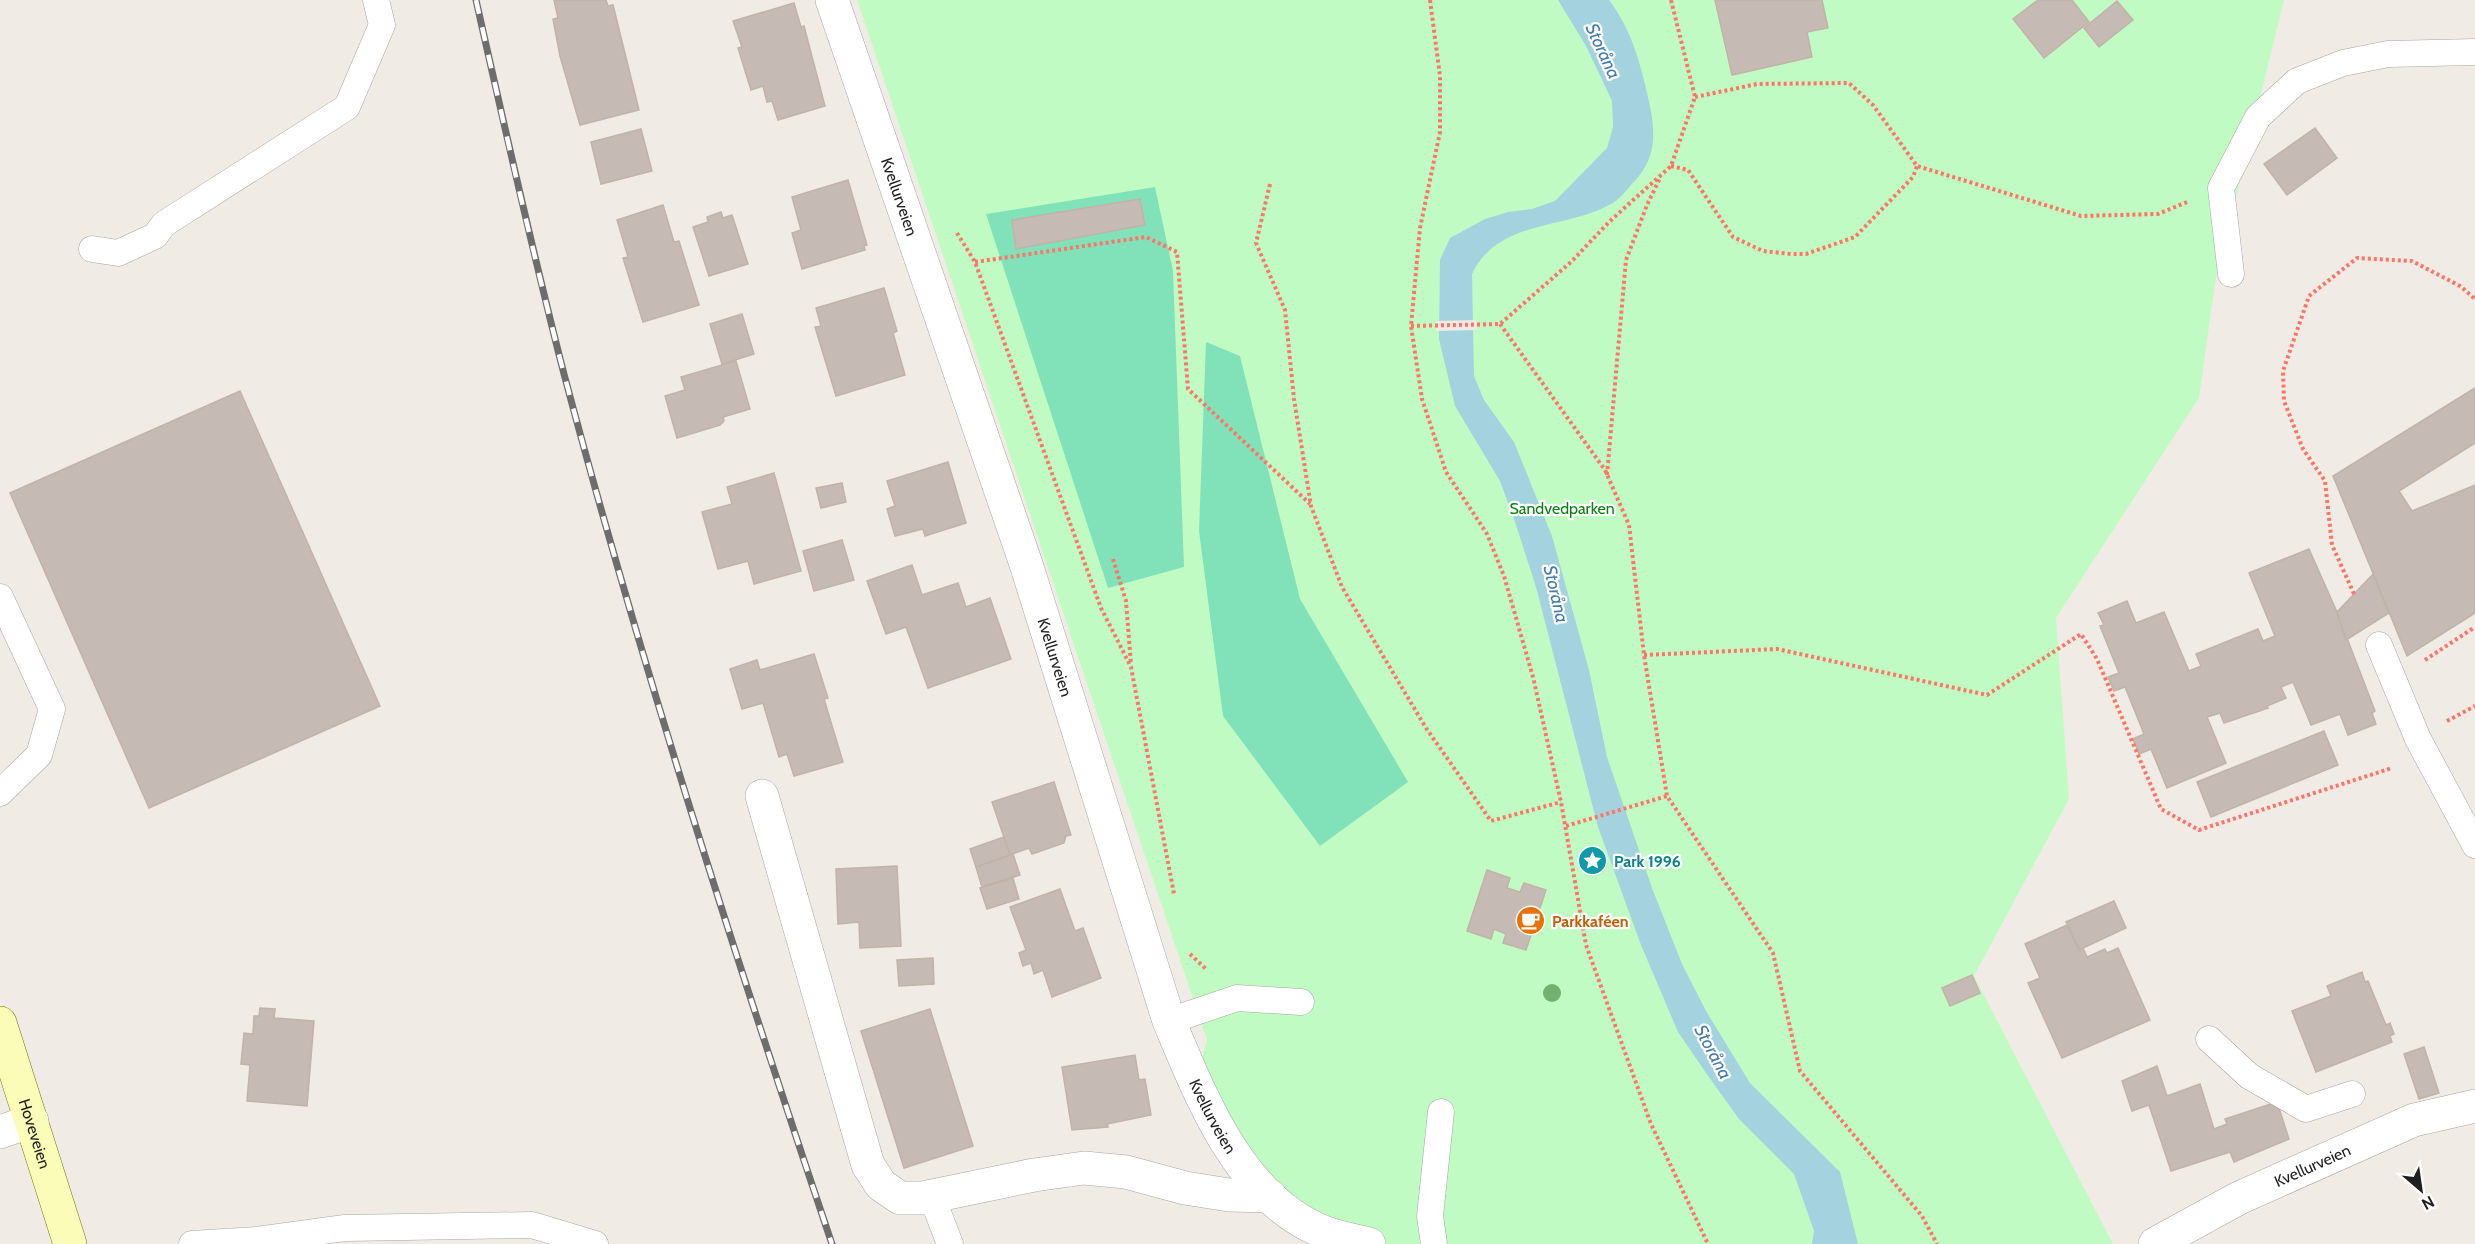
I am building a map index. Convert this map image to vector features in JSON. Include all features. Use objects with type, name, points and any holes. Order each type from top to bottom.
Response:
[{"type":"main road","name":"Hoveveien","points":[[0,1023],[70,1244]]},
{"type":"street","name":"Kvellurveien","points":[[832,0],[1027,567],[1169,1021],[1198,1089],[1223,1137],[1270,1196],[1295,1215],[1328,1234],[1369,1244]]},
{"type":"street","points":[[762,796],[868,1165],[881,1185],[900,1198],[932,1197],[1034,1175],[1084,1168],[1126,1172],[1185,1188],[1229,1195],[1270,1196]]},
{"type":"street","name":"Kvellurveien","points":[[2155,1244],[2239,1198],[2414,1120],[2475,1106]]},
{"type":"street","points":[[0,1132],[32,1121]]},
{"type":"lane","points":[[92,249],[118,253],[155,236],[164,224],[347,107],[382,26],[376,0]]},
{"type":"lane","points":[[2231,274],[2221,188],[2258,117],[2297,81],[2343,63],[2388,54],[2475,52]]},
{"type":"lane","points":[[0,597],[52,709],[39,755],[0,793]]},
{"type":"lane","points":[[2379,645],[2445,792],[2475,844]]},
{"type":"lane","points":[[1169,1021],[1237,998],[1301,1002]]},
{"type":"lane","points":[[2209,1039],[2249,1076],[2306,1109],[2352,1094]]},
{"type":"lane","points":[[1434,1244],[1430,1216],[1441,1112]]},
{"type":"lane","points":[[932,1197],[950,1244]]},
{"type":"lane","points":[[192,1244],[257,1240],[345,1228],[389,1235],[532,1225],[595,1244]]},
{"type":"path","points":[[1430,0],[1440,76],[1440,132],[1420,228],[1411,326],[1422,399],[1446,472],[1487,534],[1504,576],[1533,677],[1562,802],[1586,945],[1651,1124],[1708,1244]]},
{"type":"path","points":[[1411,326],[1500,324],[1571,262],[1610,221],[1671,166],[1695,98],[1671,0]]},
{"type":"path","points":[[1695,98],[1756,84],[1849,83],[1873,105],[1917,166],[2081,216],[2158,214],[2221,188]]},
{"type":"path","points":[[1671,166],[1689,170],[1732,237],[1763,251],[1806,254],[1855,237],[1913,177],[1917,166]]},
{"type":"path","points":[[1607,475],[1626,261],[1647,205],[1662,174]]},
{"type":"path","points":[[1270,184],[1256,243],[1285,310],[1294,399],[1311,506],[1342,587],[1426,728],[1491,821],[1562,802]]},
{"type":"path","points":[[1131,667],[1101,608],[975,262],[1146,237],[1177,252],[1188,389],[1311,506]]},
{"type":"path","points":[[2354,594],[2332,545],[2325,481],[2303,449],[2284,401],[2283,371],[2309,296],[2357,258],[2412,261],[2460,286],[2475,299]]},
{"type":"path","points":[[1500,324],[1607,475],[1629,525],[1644,655],[1667,796],[1773,952],[1800,1071],[1922,1216],[1938,1244]]},
{"type":"path","points":[[1113,559],[1126,601],[1131,667],[1167,849],[1175,903]]},
{"type":"path","points":[[2393,678],[2437,653],[2475,627]]},
{"type":"path","points":[[1644,655],[1777,649],[1987,695],[2081,634],[2097,659],[2161,809],[2199,830],[2429,756]]},
{"type":"path","points":[[1566,826],[1667,796]]},
{"type":"path","points":[[1181,946],[1237,998]]},
{"type":"green space","name":"Sandvedparken","points":[[857,0],[2284,0],[2215,283],[2199,398],[2056,618],[2069,799],[1974,976],[2113,1244],[1322,1244],[1253,1153],[1219,1100],[1208,1077],[1203,1057],[1207,1040]]},
{"type":"green space","points":[[1155,187],[1173,271],[1184,567],[1108,588],[986,214]]},
{"type":"green space","points":[[1206,342],[1240,356],[1300,599],[1408,782],[1320,846],[1223,716],[1199,531]]},
{"type":"water","name":"Storåna","points":[[1558,0],[1609,0],[1617,11],[1638,58],[1651,110],[1653,144],[1640,175],[1614,202],[1593,212],[1515,235],[1498,244],[1484,256],[1472,274],[1474,376],[1484,400],[1514,442],[1552,536],[1589,670],[1607,757],[1652,888],[1682,964],[1706,1011],[1750,1083],[1840,1172],[1858,1244],[1812,1244],[1814,1231],[1794,1174],[1739,1119],[1678,1032],[1641,945],[1598,827],[1536,587],[1515,522],[1500,481],[1455,406],[1439,339],[1440,260],[1450,238],[1485,219],[1508,212],[1532,209],[1555,201],[1607,148],[1613,127],[1612,101],[1586,46]]},
{"type":"pier","points":[[1477,320],[1477,330],[1436,331],[1436,321]]},
{"type":"building","points":[[554,0],[606,0],[608,6],[613,5],[639,110],[580,125],[560,56],[553,19],[558,18]]},
{"type":"building","points":[[1715,0],[1822,0],[1828,28],[1807,32],[1812,57],[1732,75]]},
{"type":"building","points":[[2038,0],[2072,0],[2089,22],[2044,58],[2013,19]]},
{"type":"building","points":[[2117,1],[2133,20],[2099,47],[2084,28]]},
{"type":"building","points":[[794,3],[801,27],[804,26],[825,106],[778,120],[772,101],[767,102],[763,86],[751,90],[738,48],[742,47],[733,21]]},
{"type":"building","points":[[2315,128],[2337,158],[2287,195],[2264,164]]},
{"type":"building","points":[[641,129],[652,171],[601,184],[591,142]]},
{"type":"building","points":[[848,180],[867,245],[864,246],[865,250],[802,269],[792,233],[801,230],[792,197]]},
{"type":"building","points":[[1140,199],[1145,225],[1016,249],[1012,220]]},
{"type":"building","points":[[663,205],[674,242],[679,241],[699,305],[643,322],[623,258],[628,257],[617,220]]},
{"type":"building","points":[[721,212],[723,218],[732,215],[748,264],[709,276],[693,227],[708,222],[707,217]]},
{"type":"building","points":[[884,288],[897,331],[893,333],[905,375],[836,396],[815,327],[821,326],[816,308]]},
{"type":"building","points":[[742,314],[754,354],[722,364],[710,324]]},
{"type":"building","points":[[736,361],[750,409],[723,417],[724,421],[720,425],[677,438],[665,396],[685,390],[681,377]]},
{"type":"building","points":[[2475,388],[2475,443],[2399,491],[2412,511],[2475,485],[2475,613],[2407,656],[2333,476]]},
{"type":"building","points":[[240,391],[380,706],[149,808],[10,493]]},
{"type":"building","points":[[948,462],[966,523],[925,536],[923,529],[895,536],[887,509],[895,506],[887,481]]},
{"type":"building","points":[[774,473],[801,571],[754,584],[748,561],[718,569],[702,512],[732,504],[727,487]]},
{"type":"building","points":[[842,483],[846,502],[821,508],[816,488]]},
{"type":"building","points":[[842,540],[854,580],[814,591],[803,551]]},
{"type":"building","points":[[2309,549],[2337,612],[2375,711],[2372,713],[2376,724],[2348,735],[2340,714],[2311,725],[2293,682],[2281,687],[2286,698],[2267,706],[2268,708],[2224,723],[2220,713],[2207,717],[2226,763],[2167,788],[2151,749],[2139,754],[2133,739],[2144,734],[2125,687],[2114,691],[2108,677],[2119,673],[2100,626],[2104,625],[2098,613],[2127,601],[2136,623],[2164,612],[2189,671],[2201,666],[2196,654],[2258,629],[2263,641],[2275,636],[2249,573]]},
{"type":"building","points":[[912,565],[922,595],[958,583],[966,607],[990,598],[1011,659],[928,688],[906,627],[886,634],[867,581]]},
{"type":"building","points":[[2373,574],[2389,613],[2346,640],[2337,612]]},
{"type":"building","points":[[814,654],[828,698],[824,699],[843,762],[794,776],[787,754],[779,757],[763,703],[742,709],[730,669],[757,660],[760,670]]},
{"type":"building","points":[[2324,731],[2338,765],[2211,817],[2197,782]]},
{"type":"building","points":[[1054,782],[1071,835],[1066,836],[1064,843],[1032,854],[1029,848],[1010,855],[992,802]]},
{"type":"building","points":[[1004,837],[1010,855],[976,867],[970,849]]},
{"type":"building","points":[[1013,854],[1020,875],[982,887],[976,867]]},
{"type":"building","points":[[897,866],[901,946],[860,948],[859,922],[838,924],[836,869]]},
{"type":"building","points":[[1487,870],[1510,878],[1507,888],[1520,892],[1524,883],[1546,890],[1526,950],[1503,943],[1506,934],[1494,929],[1491,939],[1467,931]]},
{"type":"building","points":[[1013,878],[1019,899],[987,909],[980,888]]},
{"type":"building","points":[[1060,889],[1075,931],[1083,928],[1101,978],[1052,997],[1043,970],[1034,974],[1031,963],[1023,966],[1019,953],[1026,950],[1010,907]]},
{"type":"building","points":[[2114,901],[2126,928],[2079,950],[2066,922]]},
{"type":"building","points":[[2067,925],[2079,950],[2083,948],[2087,957],[2105,949],[2107,953],[2118,948],[2150,1020],[2062,1058],[2028,983],[2040,978],[2025,944]]},
{"type":"building","points":[[933,958],[934,984],[899,986],[897,960]]},
{"type":"building","points":[[2362,972],[2386,1025],[2390,1023],[2394,1034],[2390,1036],[2392,1042],[2316,1072],[2292,1011],[2331,996],[2327,986]]},
{"type":"building","points":[[1972,975],[1980,993],[1950,1006],[1942,988]]},
{"type":"building","points":[[260,1008],[275,1009],[274,1018],[314,1021],[307,1106],[247,1101],[250,1065],[241,1064],[244,1033],[253,1034],[254,1016],[259,1016]]},
{"type":"building","points":[[930,1009],[973,1146],[904,1168],[861,1031]]},
{"type":"building","points":[[2424,1047],[2439,1093],[2419,1099],[2404,1054]]},
{"type":"building","points":[[1135,1055],[1139,1080],[1145,1079],[1151,1115],[1107,1124],[1108,1127],[1072,1130],[1062,1067]]},
{"type":"building","points":[[2157,1066],[2167,1096],[2200,1084],[2214,1129],[2227,1124],[2225,1119],[2277,1102],[2289,1139],[2234,1162],[2230,1152],[2171,1171],[2149,1105],[2132,1111],[2122,1081]]},
{"type":"railway","points":[[476,0],[552,327],[625,593],[725,919],[832,1244]]},
{"type":"place","name":"Park 1996","points":[[1593,861]]},
{"type":"place","name":"Parkkaféen","points":[[1531,921]]}]
